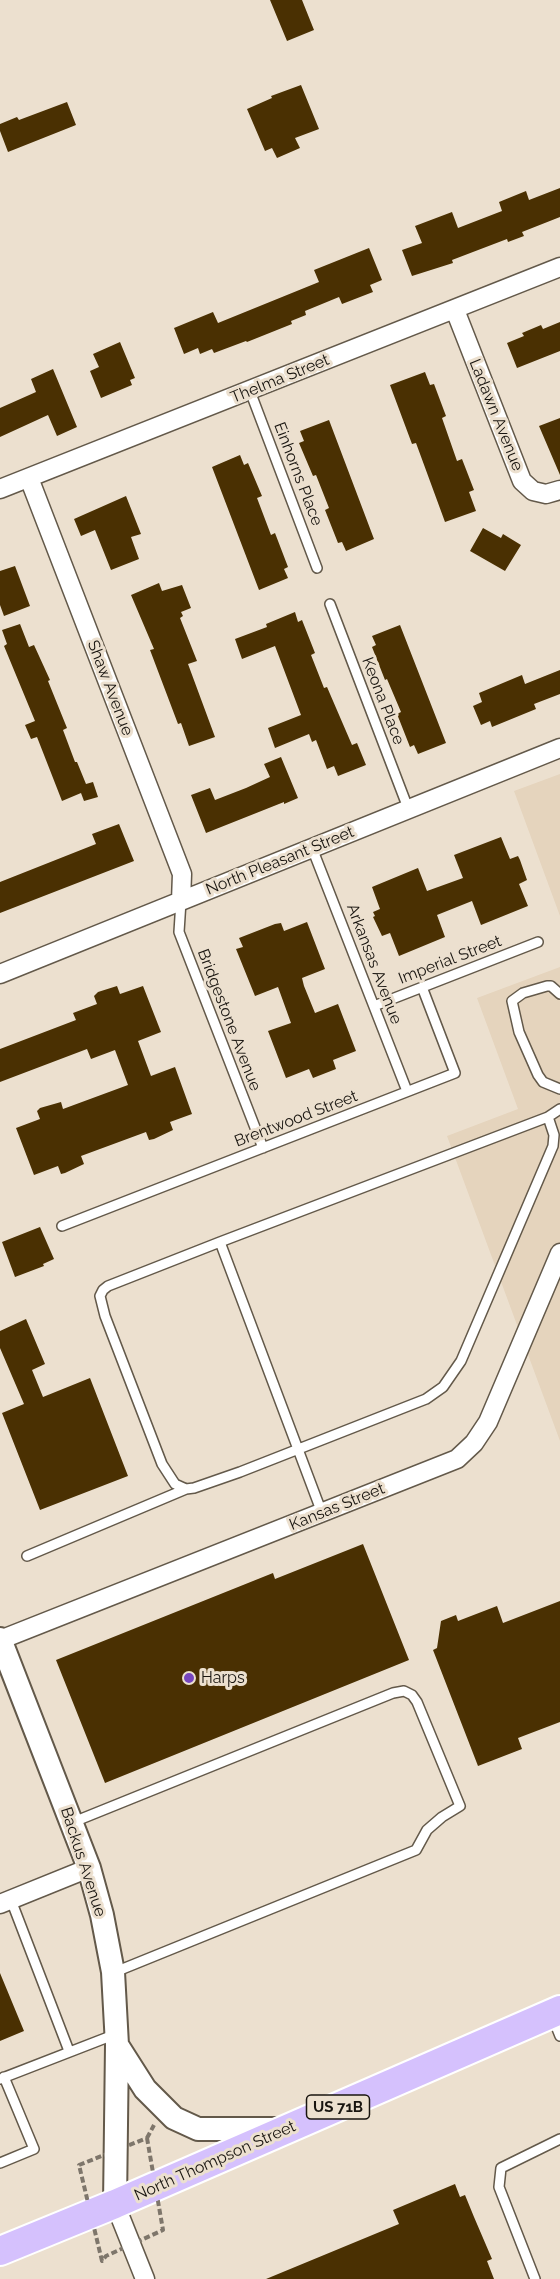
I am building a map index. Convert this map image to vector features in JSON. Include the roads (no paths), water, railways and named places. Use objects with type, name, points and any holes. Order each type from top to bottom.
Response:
[{"type":"main road","name":"North Thompson Street","points":[[0,2251],[287,2129],[557,2020]]},
{"type":"street","name":"Thelma Street","points":[[0,489],[560,267]]},
{"type":"street","name":"Ladawn Avenue","points":[[455,309],[522,481],[533,490],[546,494],[560,490]]},
{"type":"street","name":"Shaw Avenue","points":[[29,478],[182,874],[181,901]]},
{"type":"street","name":"North Pleasant Street","points":[[0,974],[560,748]]},
{"type":"street","name":"Kansas Street","points":[[2,1649],[322,1513],[457,1459],[474,1443],[488,1422],[560,1253]]},
{"type":"street","name":"Backus Avenue","points":[[2,1649],[89,1868],[102,1915],[113,1972],[116,2039],[115,2204]]},
{"type":"street","points":[[5,1902],[89,1868]]},
{"type":"street","points":[[116,2039],[145,2089],[174,2118],[198,2129],[287,2129]]},
{"type":"street","points":[[115,2204],[145,2279]]},
{"type":"lane","name":"Einhorns Place","points":[[250,391],[317,568]]},
{"type":"lane","name":"Keona Place","points":[[330,604],[408,808]]},
{"type":"lane","name":"Arkansas Avenue","points":[[312,848],[407,1091]]},
{"type":"lane","name":"Bridgestone Avenue","points":[[181,901],[179,932],[263,1148]]},
{"type":"lane","name":"Imperial Street","points":[[374,1006],[538,942]]},
{"type":"lane","points":[[560,994],[551,986],[547,986],[523,993],[512,1001],[519,1032],[538,1075],[543,1082],[560,1089]]},
{"type":"lane","name":"Brentwood Street","points":[[62,1226],[455,1073],[422,987]]},
{"type":"lane","points":[[186,1489],[175,1484],[162,1464],[105,1316],[100,1296],[103,1290],[108,1286],[220,1242],[548,1117],[560,1109]]},
{"type":"lane","points":[[27,1556],[186,1489],[240,1472],[426,1399],[443,1387],[454,1374],[552,1146],[554,1135],[548,1117]]},
{"type":"lane","points":[[220,1242],[322,1513]]},
{"type":"lane","points":[[71,1823],[393,1693],[404,1691],[412,1695],[417,1702],[460,1806],[441,1816],[427,1830],[416,1850],[113,1972]]},
{"type":"lane","points":[[5,1902],[69,2051]]},
{"type":"lane","points":[[0,2163],[34,2149],[2,2078],[69,2051],[116,2039]]},
{"type":"lane","points":[[535,2279],[499,2187],[501,2168],[560,2139]]},
{"type":"place","name":"Harps","points":[[189,1678]]}]
